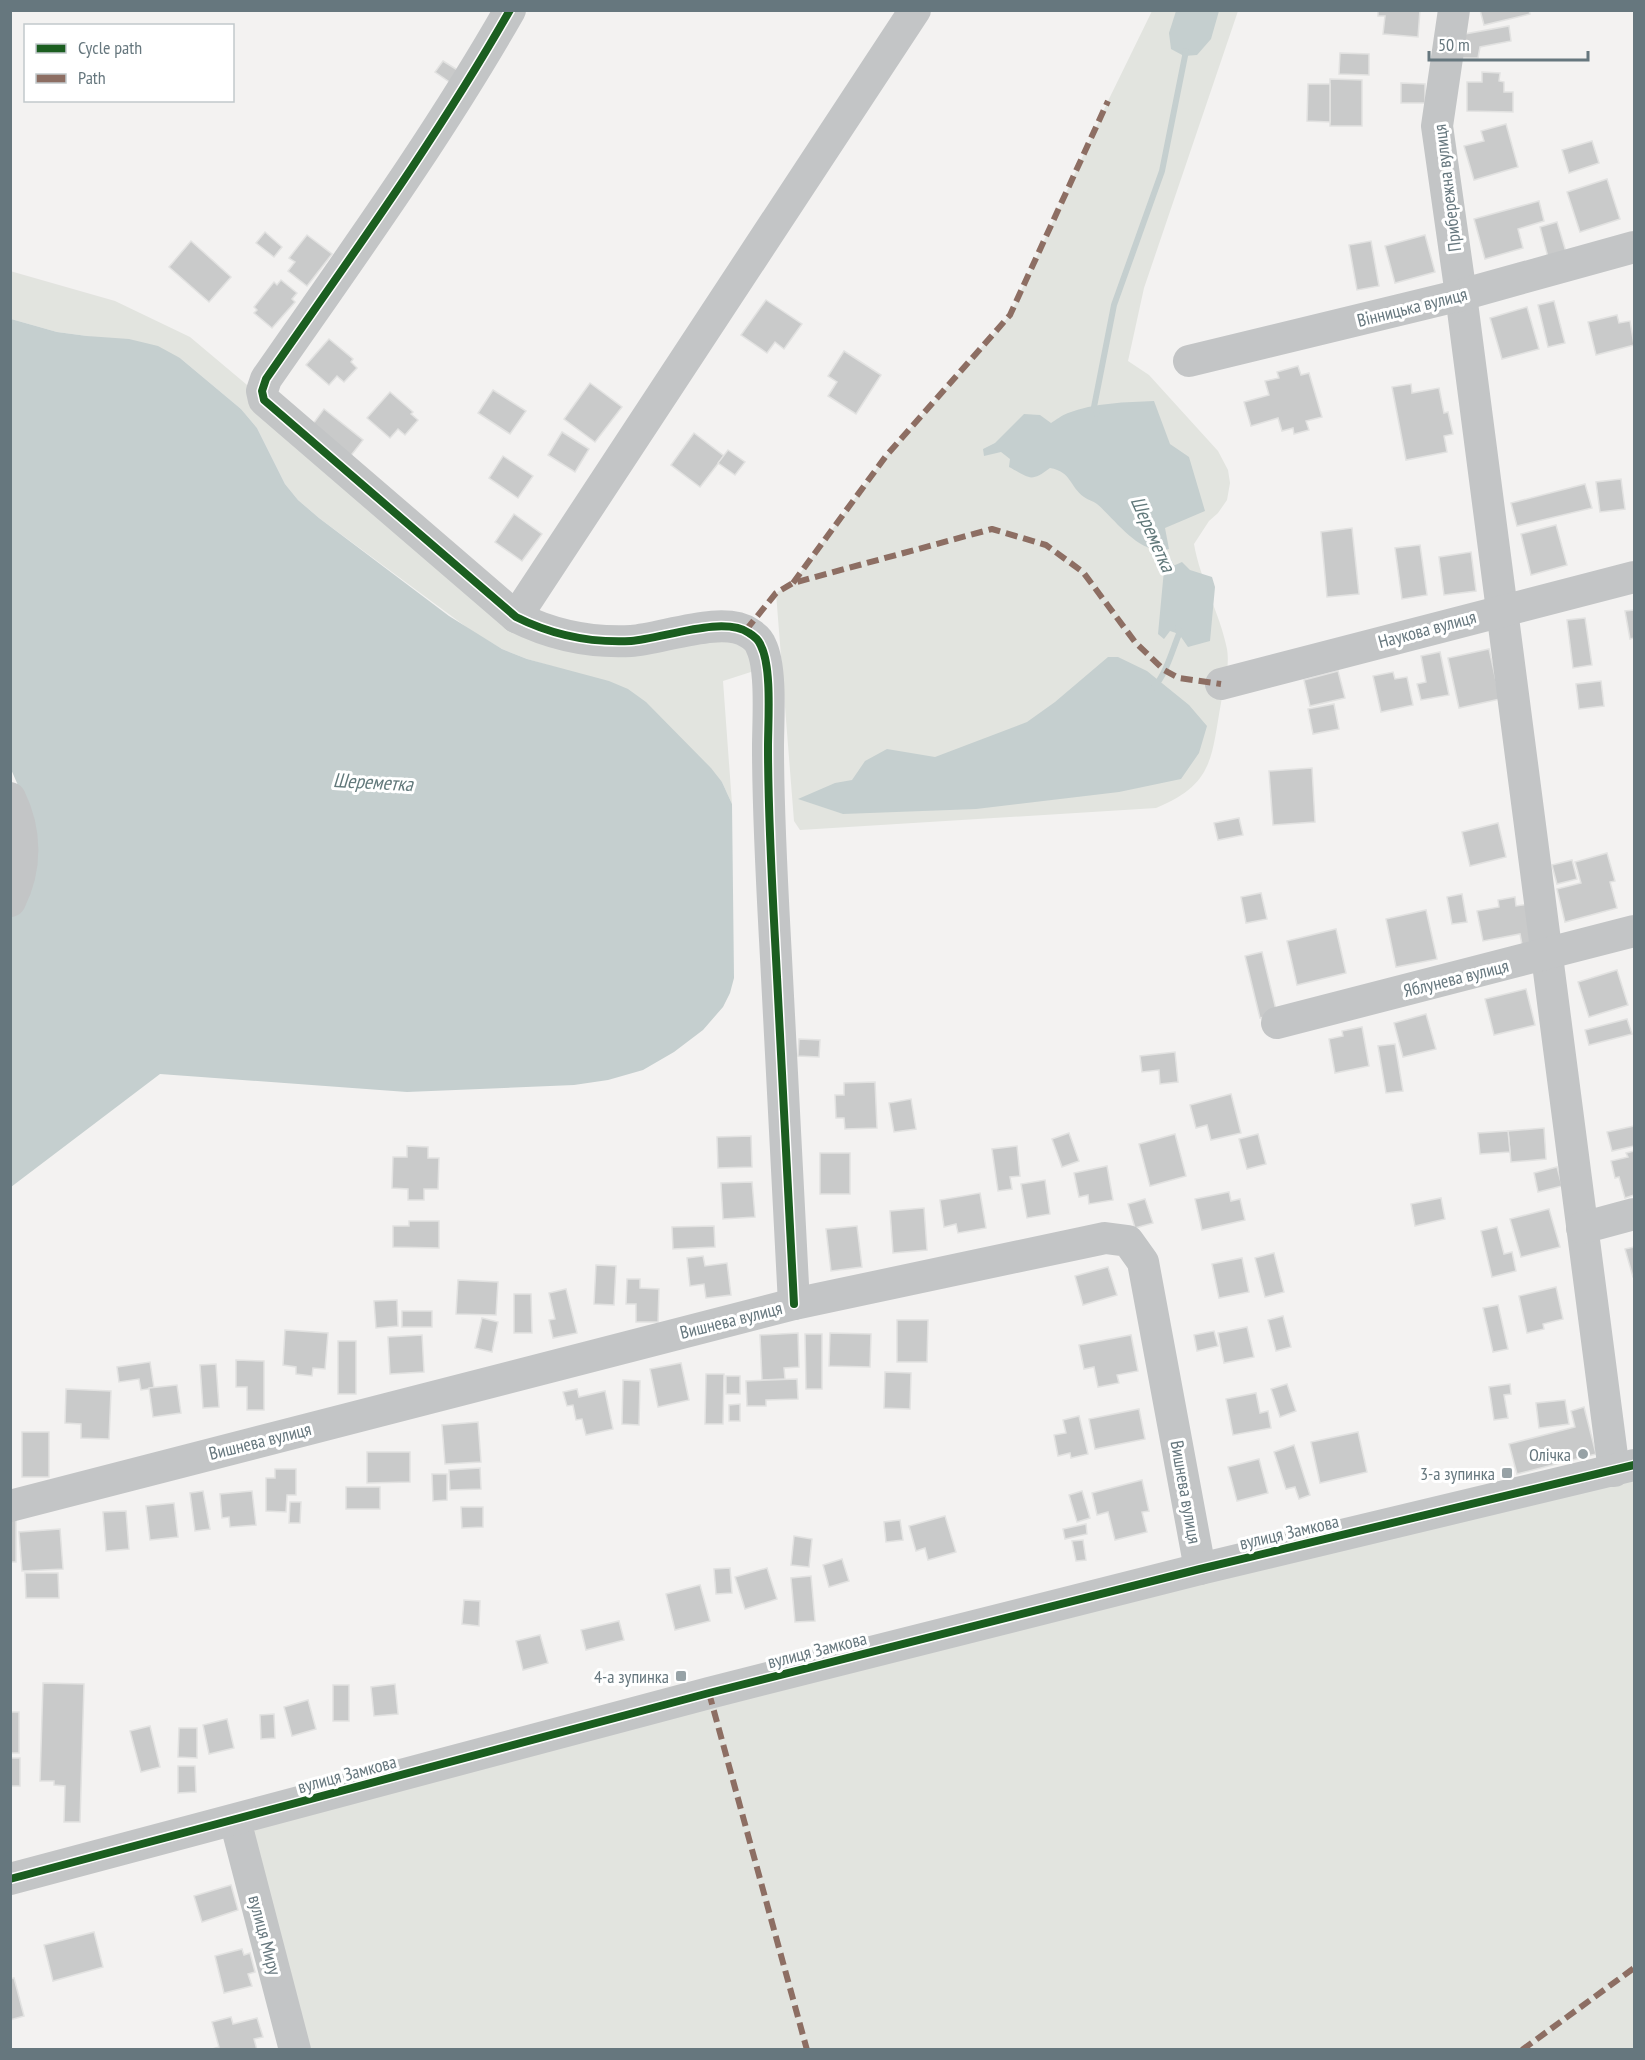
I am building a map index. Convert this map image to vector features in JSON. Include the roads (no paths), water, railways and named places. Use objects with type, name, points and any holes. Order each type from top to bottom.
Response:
[{"type":"street","points":[[510,10],[475,71],[384,210],[267,379],[262,391],[264,400],[516,617],[549,632],[606,641],[645,640],[709,628],[733,627],[746,630],[762,646],[766,662],[768,802],[794,1304]]},
{"type":"street","points":[[516,617],[915,10]]},
{"type":"street","name":"Прибережна вулиця","points":[[1454,10],[1437,126],[1582,1228],[1624,1468]]},
{"type":"street","name":"Вінницька вулиця","points":[[1189,361],[1461,295],[1635,247]]},
{"type":"street","name":"Наукова вулиця","points":[[1221,684],[1635,577]]},
{"type":"street","points":[[10,798],[21,828],[23,854],[20,876],[10,901]]},
{"type":"street","name":"Яблунева вулиця","points":[[1278,1023],[1635,932]]},
{"type":"street","points":[[1582,1228],[1635,1214]]},
{"type":"street","name":"Вишнева вулиця","points":[[10,1506],[794,1304],[1105,1238],[1128,1241],[1143,1262],[1200,1569]]},
{"type":"street","name":"вулиця Замкова","points":[[10,1879],[709,1693],[1200,1569],[1624,1468]]},
{"type":"street","name":"вулиця Миру","points":[[236,1820],[295,2049]]},
{"type":"water","points":[[1176,11],[1219,11],[1211,39],[1197,55],[1184,56],[1171,49],[1169,33]]},
{"type":"water","points":[[11,319],[57,332],[129,339],[158,346],[180,358],[241,409],[257,428],[285,484],[298,500],[319,518],[449,616],[502,649],[527,659],[609,681],[628,689],[646,702],[711,768],[722,782],[732,804],[734,978],[723,1007],[703,1030],[674,1052],[643,1070],[608,1080],[574,1085],[407,1092],[160,1074],[11,1187],[10,915],[27,806],[10,767]]},
{"type":"water","points":[[1154,401],[1170,444],[1189,457],[1205,511],[1165,528],[1169,549],[1158,550],[1148,547],[1129,536],[1097,504],[1079,493],[1066,476],[1057,470],[1050,468],[1038,476],[1030,477],[1009,467],[1010,459],[1001,452],[984,456],[983,449],[995,443],[1024,414],[1040,415],[1051,423],[1066,414],[1088,407]]},
{"type":"water","points":[[1182,562],[1190,570],[1212,577],[1215,587],[1210,641],[1188,647],[1179,634],[1170,631],[1164,639],[1158,634],[1164,570]]},
{"type":"water","points":[[1108,657],[1118,657],[1147,671],[1189,705],[1207,726],[1199,753],[1181,779],[1119,792],[976,809],[843,814],[798,799],[835,783],[852,780],[865,761],[887,749],[935,757],[1027,722],[1055,702]]},
{"type":"waterway","name":"Шереметка","points":[[1097,414],[1094,407],[1114,305],[1162,171],[1186,51]]},
{"type":"waterway","name":"Шереметка","points":[[1160,545],[1173,574]]},
{"type":"waterway","name":"Шереметка","points":[[1154,687],[1168,662],[1179,634],[1178,628]]},
{"type":"place","name":"Олічка","points":[[1583,1454]]},
{"type":"place","name":"3-а зупинка","points":[[1507,1473]]},
{"type":"place","name":"4-а зупинка","points":[[681,1676]]}]
